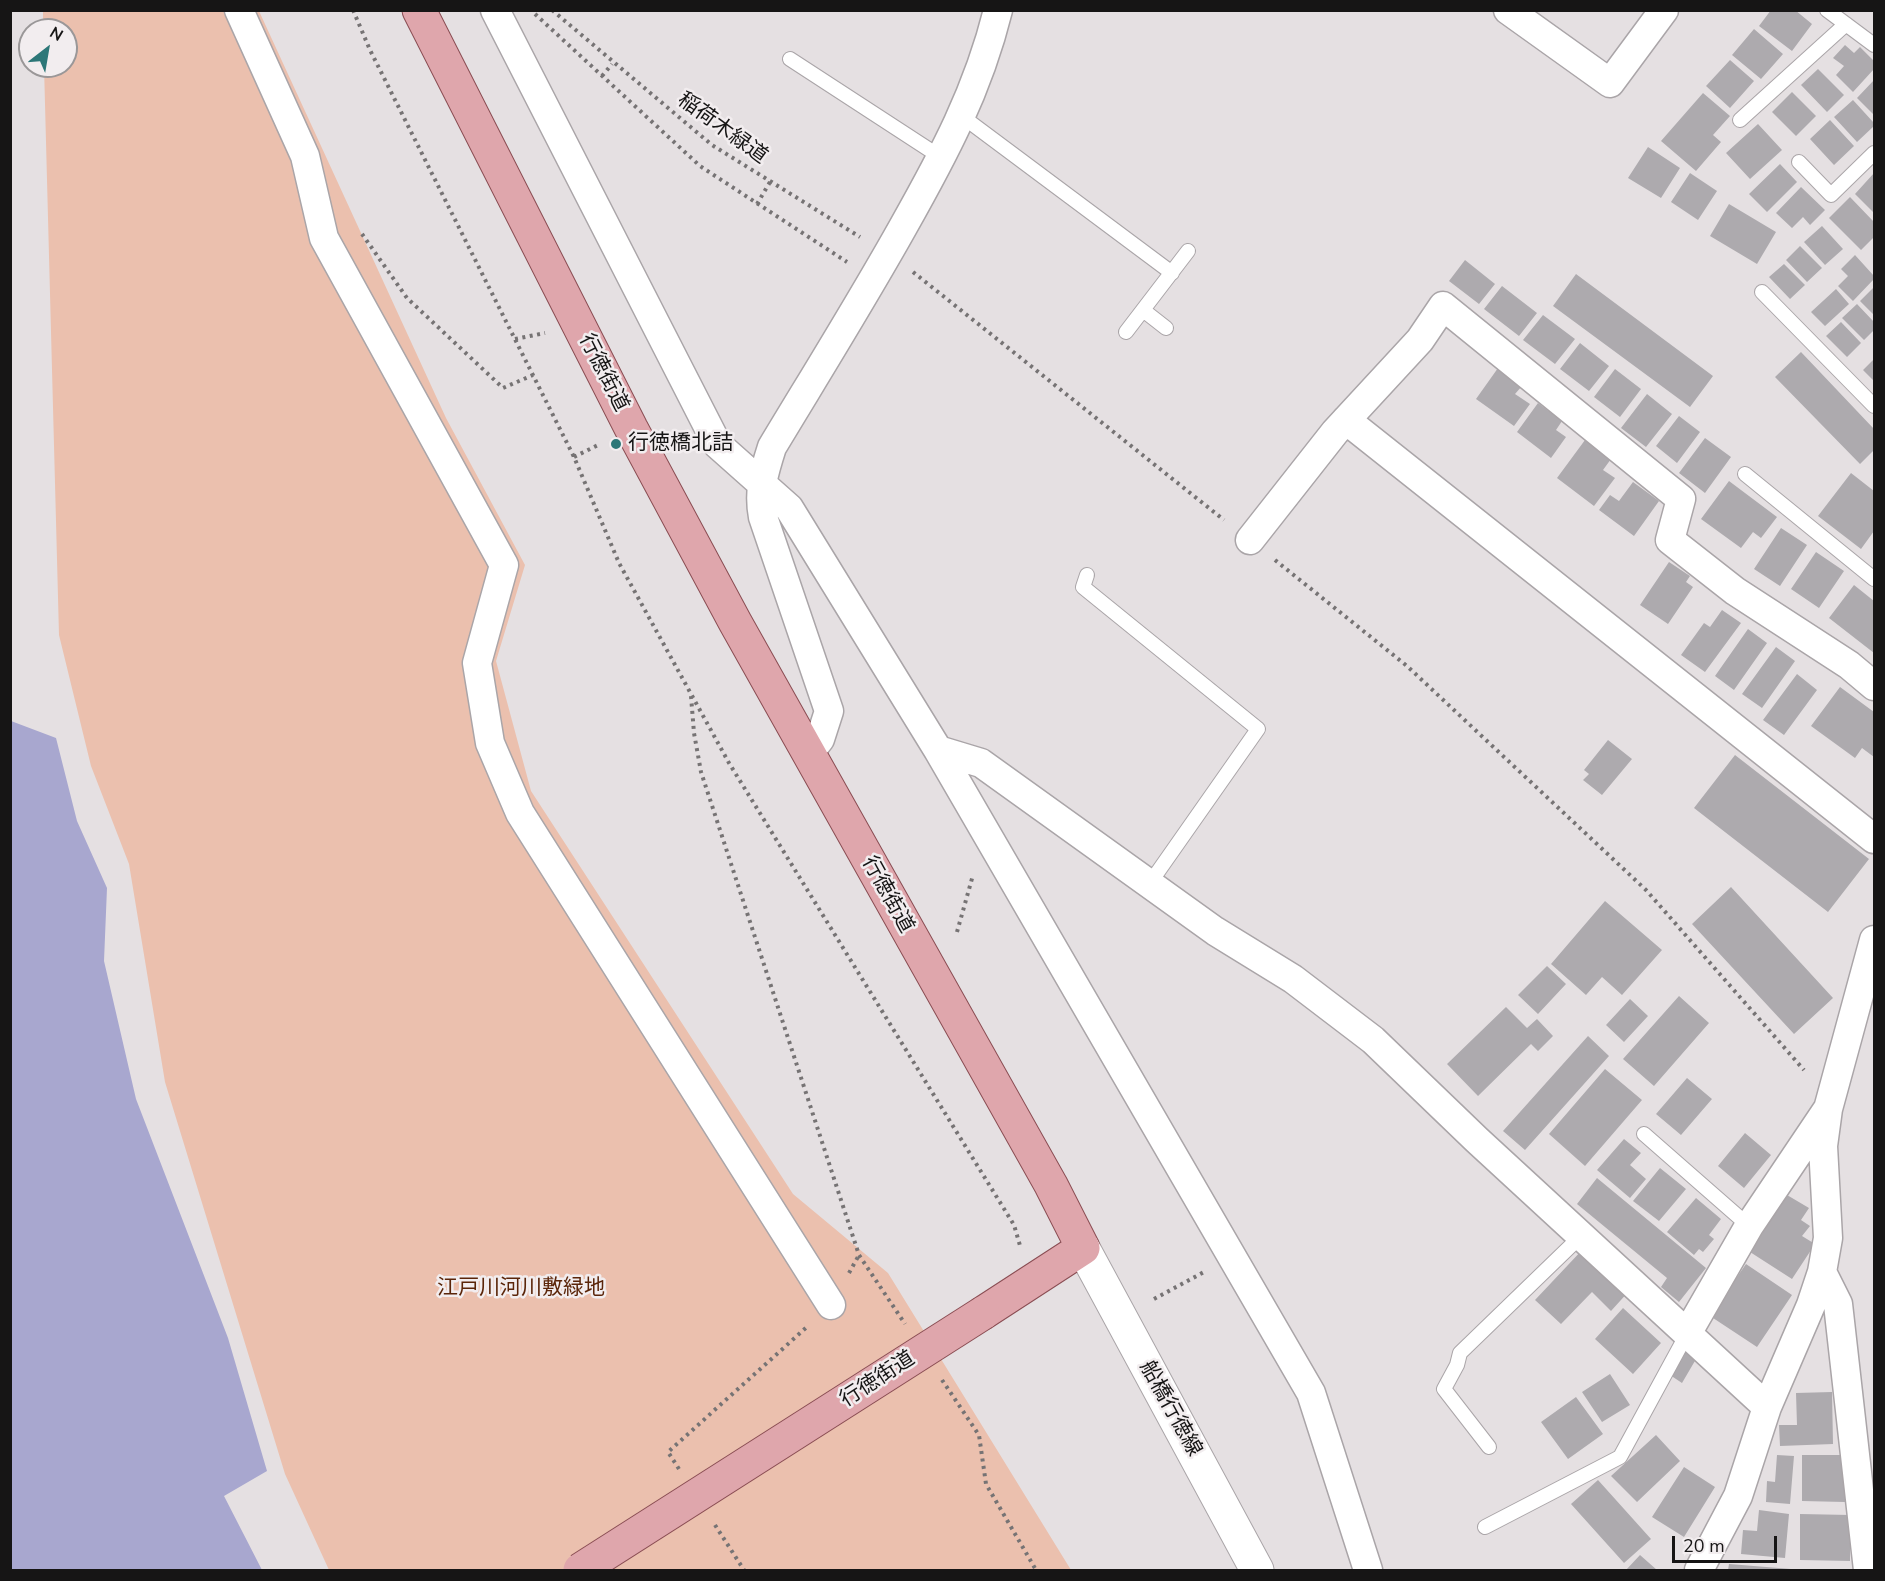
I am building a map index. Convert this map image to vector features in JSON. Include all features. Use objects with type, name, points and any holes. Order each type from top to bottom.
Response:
[{"type":"main road","name":"行徳街道","points":[[419,10],[631,428],[809,753],[1051,1185],[1083,1248],[580,1570]]},
{"type":"main road","name":"船橋行徳線","points":[[1083,1248],[1257,1570]]},
{"type":"street","points":[[239,10],[305,156],[324,238],[504,565],[477,663],[490,743],[520,813],[831,1305]]},
{"type":"street","points":[[495,10],[717,444],[789,508],[938,750],[985,834],[1234,1256],[1311,1393],[1368,1570]]},
{"type":"street","points":[[809,753],[819,739],[829,711],[764,517],[759,499],[761,482],[772,447],[888,254],[963,117],[978,80],[998,10]]},
{"type":"street","points":[[1508,10],[1610,83],[1664,10]]},
{"type":"street","points":[[1250,540],[1346,420],[1420,340],[1443,306],[1681,499],[1670,540],[1735,591],[1849,665],[1875,686]]},
{"type":"street","points":[[1346,420],[1875,839]]},
{"type":"street","points":[[938,750],[981,763],[1215,931],[1293,979],[1373,1040],[1767,1407]]},
{"type":"street","points":[[1699,1570],[1738,1496],[1767,1407],[1811,1305],[1822,1272],[1828,1238],[1823,1146],[1829,1104],[1875,940]]},
{"type":"street","points":[[1688,1332],[1749,1226],[1829,1104]]},
{"type":"street","points":[[1822,1272],[1838,1304],[1868,1570]]},
{"type":"lane","points":[[1827,10],[1875,45]]},
{"type":"lane","points":[[1740,120],[1846,24]]},
{"type":"lane","points":[[790,59],[942,158]]},
{"type":"lane","points":[[963,117],[1172,273]]},
{"type":"lane","points":[[1799,162],[1832,195],[1875,153]]},
{"type":"lane","points":[[1126,332],[1188,251]]},
{"type":"lane","points":[[1762,292],[1875,406]]},
{"type":"lane","points":[[1143,310],[1166,328]]},
{"type":"lane","points":[[1745,474],[1875,579]]},
{"type":"lane","points":[[1087,575],[1083,587],[1258,729],[1150,883]]},
{"type":"lane","points":[[1644,1134],[1749,1226]]},
{"type":"lane","points":[[1489,1447],[1444,1389],[1457,1365],[1460,1353],[1582,1235]]},
{"type":"lane","points":[[1485,1527],[1620,1457],[1688,1332]]},
{"type":"path","points":[[353,10],[574,457],[619,562],[729,763],[1014,1225],[1025,1263],[1034,1281]]},
{"type":"path","points":[[531,10],[700,166],[873,279]]},
{"type":"path","name":"稲荷木緑道","points":[[552,10],[612,64],[712,145],[888,254],[1407,666],[1646,890],[1829,1104]]},
{"type":"path","points":[[602,76],[612,64]]},
{"type":"path","points":[[757,204],[770,182]]},
{"type":"path","points":[[360,231],[407,298],[503,388],[533,375]]},
{"type":"path","points":[[515,339],[549,332]]},
{"type":"path","points":[[574,457],[604,442]]},
{"type":"path","points":[[691,692],[694,733],[701,772],[859,1255],[905,1325]]},
{"type":"path","points":[[957,932],[985,834]]},
{"type":"path","points":[[1154,1299],[1234,1256]]},
{"type":"path","points":[[939,1375],[979,1434],[986,1484],[1036,1570]]},
{"type":"green space","name":"江戸川河川敷緑地","points":[[43,11],[259,11],[446,418],[525,565],[496,661],[531,791],[793,1194],[888,1273],[1071,1570],[329,1570],[285,1474],[165,1082],[129,864],[91,766],[59,635],[44,78],[78,78],[78,18],[43,18]]},
{"type":"water","points":[[11,721],[56,738],[77,821],[107,888],[104,961],[136,1099],[228,1338],[267,1471],[224,1496],[262,1570],[11,1570]]},
{"type":"building","points":[[1771,10],[1795,10],[1812,24],[1792,51],[1759,26]]},
{"type":"building","points":[[1754,29],[1783,54],[1761,79],[1732,55]]},
{"type":"building","points":[[1845,45],[1854,53],[1860,47],[1874,61],[1874,69],[1853,92],[1836,75],[1844,66],[1833,58]]},
{"type":"building","points":[[1730,60],[1754,81],[1730,108],[1706,86]]},
{"type":"building","points":[[1818,69],[1844,95],[1827,112],[1801,85]]},
{"type":"building","points":[[1874,80],[1874,115],[1857,98]]},
{"type":"building","points":[[1792,92],[1816,116],[1796,136],[1772,112]]},
{"type":"building","points":[[1703,93],[1730,116],[1713,135],[1721,142],[1696,171],[1661,141]]},
{"type":"building","points":[[1853,100],[1874,123],[1874,126],[1857,142],[1834,117]]},
{"type":"building","points":[[1830,120],[1854,146],[1834,165],[1810,139]]},
{"type":"building","points":[[1758,124],[1782,150],[1750,179],[1726,153]]},
{"type":"building","points":[[1648,147],[1680,168],[1661,198],[1628,178]]},
{"type":"building","points":[[1780,164],[1797,182],[1767,212],[1749,194]]},
{"type":"building","points":[[1690,173],[1717,191],[1698,220],[1671,202]]},
{"type":"building","points":[[1874,173],[1874,213],[1855,194]]},
{"type":"building","points":[[1801,187],[1825,210],[1810,225],[1803,217],[1792,228],[1776,213]]},
{"type":"building","points":[[1850,197],[1874,222],[1874,237],[1861,250],[1829,218]]},
{"type":"building","points":[[1729,204],[1776,232],[1757,264],[1710,236]]},
{"type":"building","points":[[1822,226],[1843,249],[1825,265],[1804,242]]},
{"type":"building","points":[[1800,246],[1822,268],[1807,282],[1786,260]]},
{"type":"building","points":[[1855,255],[1874,276],[1874,279],[1853,301],[1838,286],[1848,276],[1841,269]]},
{"type":"building","points":[[1465,260],[1495,284],[1479,304],[1449,281]]},
{"type":"building","points":[[1784,264],[1805,285],[1790,299],[1769,277]]},
{"type":"building","points":[[1576,274],[1713,376],[1690,407],[1553,306]]},
{"type":"building","points":[[1502,286],[1537,313],[1519,336],[1484,309]]},
{"type":"building","points":[[1874,287],[1874,315],[1860,301]]},
{"type":"building","points":[[1836,289],[1849,304],[1825,326],[1811,312]]},
{"type":"building","points":[[1857,304],[1874,322],[1874,330],[1864,340],[1842,318]]},
{"type":"building","points":[[1543,315],[1575,339],[1555,364],[1523,340]]},
{"type":"building","points":[[1841,322],[1861,343],[1847,357],[1826,336]]},
{"type":"building","points":[[1580,343],[1609,366],[1589,391],[1560,369]]},
{"type":"building","points":[[1801,352],[1874,429],[1874,450],[1860,464],[1775,377]]},
{"type":"building","points":[[1874,359],[1874,381],[1863,370]]},
{"type":"building","points":[[1498,368],[1522,386],[1515,394],[1530,404],[1514,426],[1476,399]]},
{"type":"building","points":[[1615,369],[1641,389],[1620,417],[1594,397]]},
{"type":"building","points":[[1647,394],[1672,414],[1646,447],[1621,428]]},
{"type":"building","points":[[1538,403],[1562,421],[1556,430],[1566,437],[1551,458],[1517,432]]},
{"type":"building","points":[[1679,416],[1700,432],[1677,463],[1656,446]]},
{"type":"building","points":[[1705,438],[1731,457],[1705,493],[1679,473]]},
{"type":"building","points":[[1585,440],[1611,459],[1603,470],[1615,478],[1594,506],[1557,478]]},
{"type":"building","points":[[1851,473],[1874,491],[1874,531],[1861,549],[1818,516]]},
{"type":"building","points":[[1729,481],[1777,517],[1761,538],[1753,532],[1741,548],[1701,519]]},
{"type":"building","points":[[1633,482],[1659,501],[1634,536],[1599,510],[1610,495],[1619,501]]},
{"type":"building","points":[[1781,528],[1807,545],[1780,586],[1754,569]]},
{"type":"building","points":[[1816,552],[1844,571],[1819,608],[1791,589]]},
{"type":"building","points":[[1669,562],[1690,576],[1686,582],[1693,587],[1668,624],[1640,605]]},
{"type":"building","points":[[1854,585],[1874,601],[1874,653],[1829,618]]},
{"type":"building","points":[[1722,610],[1741,623],[1705,672],[1681,655],[1704,623],[1710,627]]},
{"type":"building","points":[[1748,629],[1767,643],[1734,690],[1715,676]]},
{"type":"building","points":[[1776,647],[1795,661],[1762,708],[1742,694]]},
{"type":"building","points":[[1797,674],[1817,690],[1784,735],[1763,720]]},
{"type":"building","points":[[1840,687],[1874,712],[1874,757],[1862,748],[1855,758],[1811,726]]},
{"type":"building","points":[[1608,740],[1632,759],[1602,795],[1583,780],[1589,774],[1584,770]]},
{"type":"building","points":[[1735,755],[1869,859],[1828,912],[1694,808]]},
{"type":"building","points":[[1731,887],[1833,998],[1794,1034],[1692,924]]},
{"type":"building","points":[[1605,901],[1662,950],[1622,995],[1602,977],[1586,995],[1551,964]]},
{"type":"building","points":[[1547,966],[1566,984],[1538,1014],[1518,995]]},
{"type":"building","points":[[1679,996],[1709,1023],[1654,1086],[1623,1059]]},
{"type":"building","points":[[1630,999],[1648,1016],[1624,1042],[1606,1025]]},
{"type":"building","points":[[1506,1007],[1527,1028],[1537,1019],[1553,1036],[1538,1051],[1531,1044],[1478,1096],[1447,1064]]},
{"type":"building","points":[[1588,1036],[1609,1056],[1525,1150],[1503,1131]]},
{"type":"building","points":[[1605,1069],[1642,1100],[1585,1166],[1549,1134]]},
{"type":"building","points":[[1687,1078],[1712,1099],[1681,1135],[1656,1114]]},
{"type":"building","points":[[1745,1133],[1771,1155],[1744,1188],[1718,1166]]},
{"type":"building","points":[[1624,1139],[1641,1153],[1630,1165],[1646,1179],[1630,1198],[1597,1170]]},
{"type":"building","points":[[1660,1168],[1686,1189],[1659,1221],[1633,1201]]},
{"type":"building","points":[[1597,1178],[1706,1268],[1679,1302],[1661,1287],[1667,1278],[1577,1204]]},
{"type":"building","points":[[1787,1195],[1809,1208],[1801,1220],[1810,1226],[1802,1236],[1815,1244],[1792,1279],[1750,1252]]},
{"type":"building","points":[[1696,1198],[1721,1219],[1709,1235],[1714,1239],[1703,1252],[1699,1249],[1694,1255],[1667,1232]]},
{"type":"building","points":[[1584,1248],[1630,1290],[1611,1311],[1592,1292],[1561,1324],[1535,1300]]},
{"type":"building","points":[[1746,1264],[1792,1295],[1757,1347],[1710,1316]]},
{"type":"building","points":[[1623,1308],[1661,1343],[1633,1374],[1595,1339]]},
{"type":"building","points":[[1684,1345],[1699,1354],[1682,1383],[1667,1373]]},
{"type":"building","points":[[1610,1374],[1630,1405],[1602,1422],[1582,1392]]},
{"type":"building","points":[[1832,1392],[1833,1444],[1780,1446],[1779,1425],[1797,1425],[1796,1393]]},
{"type":"building","points":[[1576,1397],[1603,1434],[1568,1459],[1541,1422]]},
{"type":"building","points":[[1656,1435],[1680,1461],[1637,1502],[1611,1476]]},
{"type":"building","points":[[1777,1455],[1794,1456],[1790,1504],[1766,1502],[1767,1481],[1775,1482]]},
{"type":"building","points":[[1802,1455],[1845,1455],[1845,1502],[1802,1501]]},
{"type":"building","points":[[1684,1467],[1715,1487],[1684,1537],[1652,1517]]},
{"type":"building","points":[[1598,1480],[1651,1539],[1624,1563],[1571,1504]]},
{"type":"building","points":[[1759,1510],[1789,1514],[1785,1558],[1741,1554],[1743,1530],[1757,1531]]},
{"type":"building","points":[[1800,1514],[1850,1515],[1850,1561],[1800,1560]]},
{"type":"building","points":[[1640,1555],[1657,1570],[1626,1570]]},
{"type":"building","points":[[1729,1564],[1791,1569],[1791,1570],[1728,1570]]},
{"type":"place","name":"行徳橋北詰","points":[[616,444]]}]
